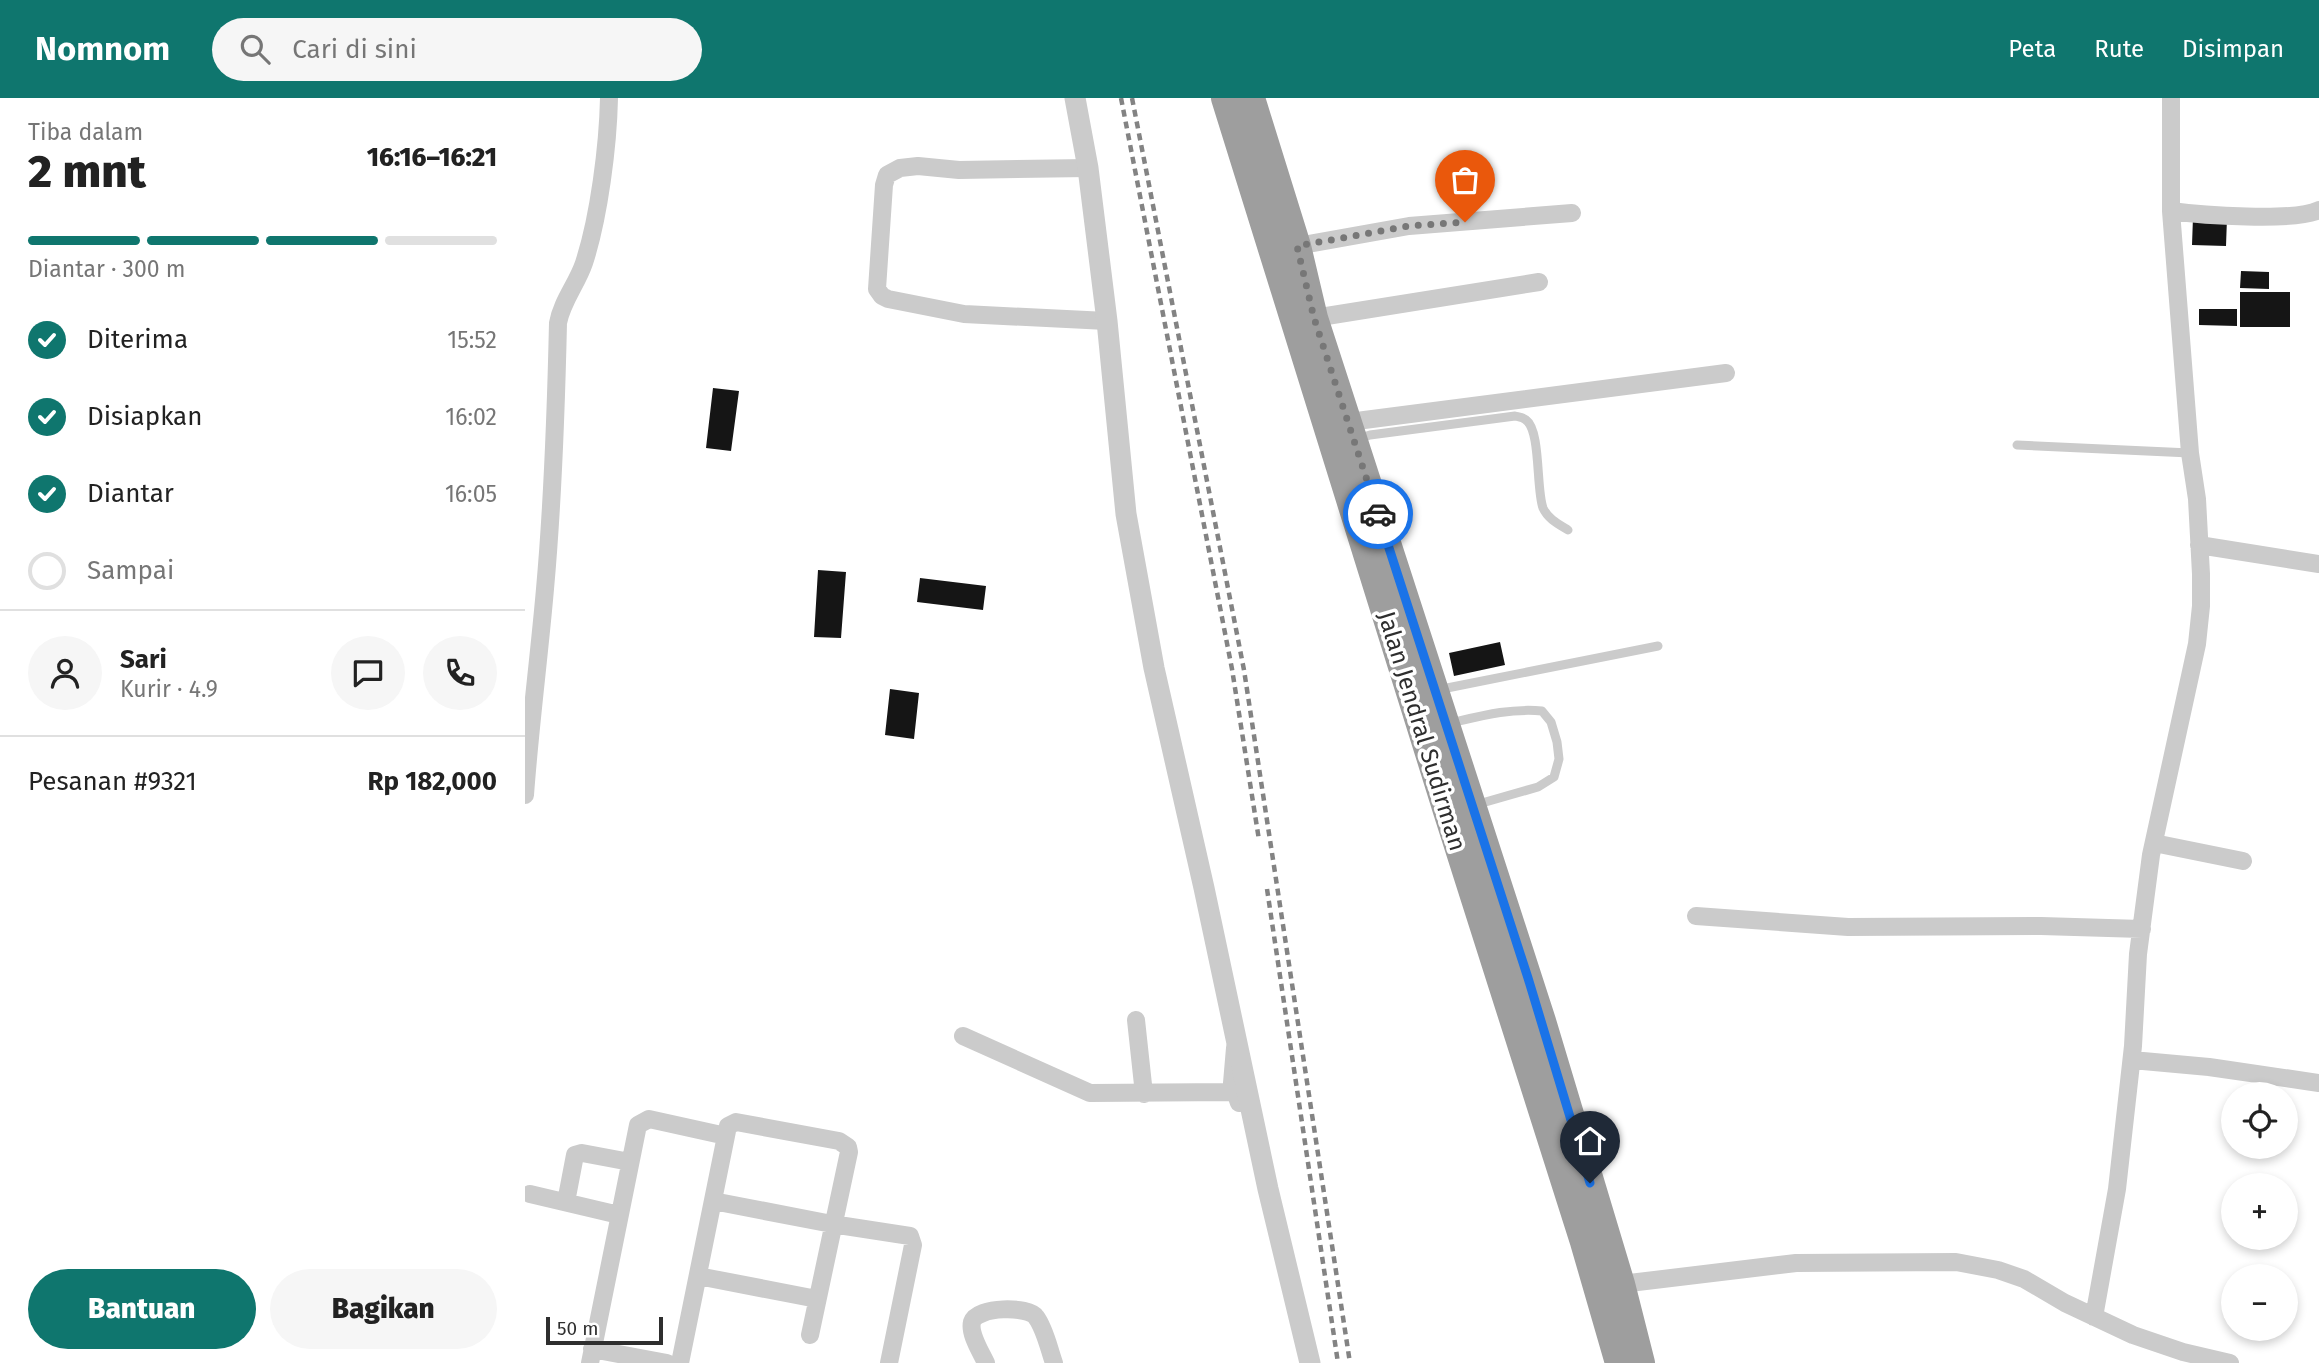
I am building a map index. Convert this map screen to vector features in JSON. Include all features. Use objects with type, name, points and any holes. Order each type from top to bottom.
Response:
[{"type":"highway","name":"Jalan Jendral Sudirman","points":[[1225,98],[1460,808],[1619,1363]]},
{"type":"highway","points":[[1251,98],[1297,246],[1314,318],[1436,690],[1434,727]]},
{"type":"highway","points":[[1460,808],[1538,1009],[1621,1284],[1641,1363]]},
{"type":"street","points":[[525,795],[531,664],[545,589],[553,481],[558,323],[584,265],[597,208],[609,98]]},
{"type":"street","points":[[1075,98],[1088,168],[1107,321],[1126,514],[1154,668],[1254,1128],[1310,1363]]},
{"type":"street","points":[[2094,1317],[2117,1189],[2132,1060],[2141,929],[2154,843],[2197,644],[2201,606],[2197,499],[2190,453],[2171,211],[2171,98]]},
{"type":"street","points":[[1088,168],[959,170],[918,166],[892,170],[884,185],[877,289],[888,299],[964,314],[1107,321]]},
{"type":"street","points":[[2171,211],[2290,216],[2319,210]]},
{"type":"street","points":[[1297,246],[1409,226],[1571,213]]},
{"type":"street","points":[[1314,318],[1539,282]]},
{"type":"street","points":[[1352,431],[1726,373]]},
{"type":"street","points":[[2199,545],[2319,564]]},
{"type":"street","points":[[2154,843],[2243,861]]},
{"type":"street","points":[[1696,916],[1848,927],[2041,926],[2141,929]]},
{"type":"street","points":[[1136,1020],[1144,1094]]},
{"type":"street","points":[[964,1036],[1084,1092],[1109,1095],[1234,1092]]},
{"type":"street","points":[[1236,1038],[1232,1069],[1234,1092],[1254,1128]]},
{"type":"street","points":[[2132,1060],[2209,1067],[2319,1083]]},
{"type":"street","points":[[667,1363],[591,1356],[638,1125],[649,1119],[726,1136]]},
{"type":"street","points":[[680,1363],[726,1136],[729,1126],[736,1122],[846,1144],[849,1152],[810,1335]]},
{"type":"street","points":[[566,1202],[575,1156],[582,1153],[631,1162]]},
{"type":"street","points":[[530,1195],[619,1215]]},
{"type":"street","points":[[713,1201],[910,1236],[912,1240],[889,1363]]},
{"type":"street","points":[[1621,1284],[1796,1264],[1957,1262],[2024,1279],[2133,1335],[2183,1352],[2230,1363]]},
{"type":"street","points":[[698,1276],[817,1299]]},
{"type":"street","points":[[986,1363],[972,1330],[976,1316],[982,1311],[1029,1310],[1036,1316],[1055,1363]]},
{"type":"lane","points":[[1352,431],[1370,435],[1515,416],[1526,420],[1532,428],[1544,509],[1551,519],[1568,530]]},
{"type":"lane","points":[[2017,445],[2190,453]]},
{"type":"lane","points":[[1436,690],[1658,646]]},
{"type":"lane","points":[[1434,727],[1493,713],[1524,709],[1542,711],[1551,722],[1559,759],[1554,777],[1538,787],[1460,808]]},
{"type":"building","points":[[2193,217],[2227,218],[2226,246],[2192,245]]},
{"type":"building","points":[[2241,271],[2269,272],[2269,289],[2240,288]]},
{"type":"building","points":[[2240,292],[2290,292],[2290,327],[2240,327]]},
{"type":"building","points":[[2199,309],[2237,309],[2237,326],[2199,325]]},
{"type":"building","points":[[713,388],[739,391],[731,451],[706,448]]},
{"type":"building","points":[[818,570],[846,572],[841,638],[814,637]]},
{"type":"building","points":[[920,578],[986,586],[983,610],[917,602]]},
{"type":"building","points":[[1500,642],[1505,665],[1454,676],[1449,653]]},
{"type":"building","points":[[890,689],[919,693],[914,739],[885,735]]},
{"type":"railway","points":[[1121,98],[1232,669],[1259,840]]},
{"type":"railway","points":[[1132,98],[1244,670],[1350,1363]]},
{"type":"railway","points":[[1267,889],[1338,1363]]},
{"type":"way so far","points":[[1378,514],[1314,318],[1297,246],[1409,226],[1465,222]]},
{"type":"route","points":[[1378,514],[1549,1044],[1590,1183]]}]
